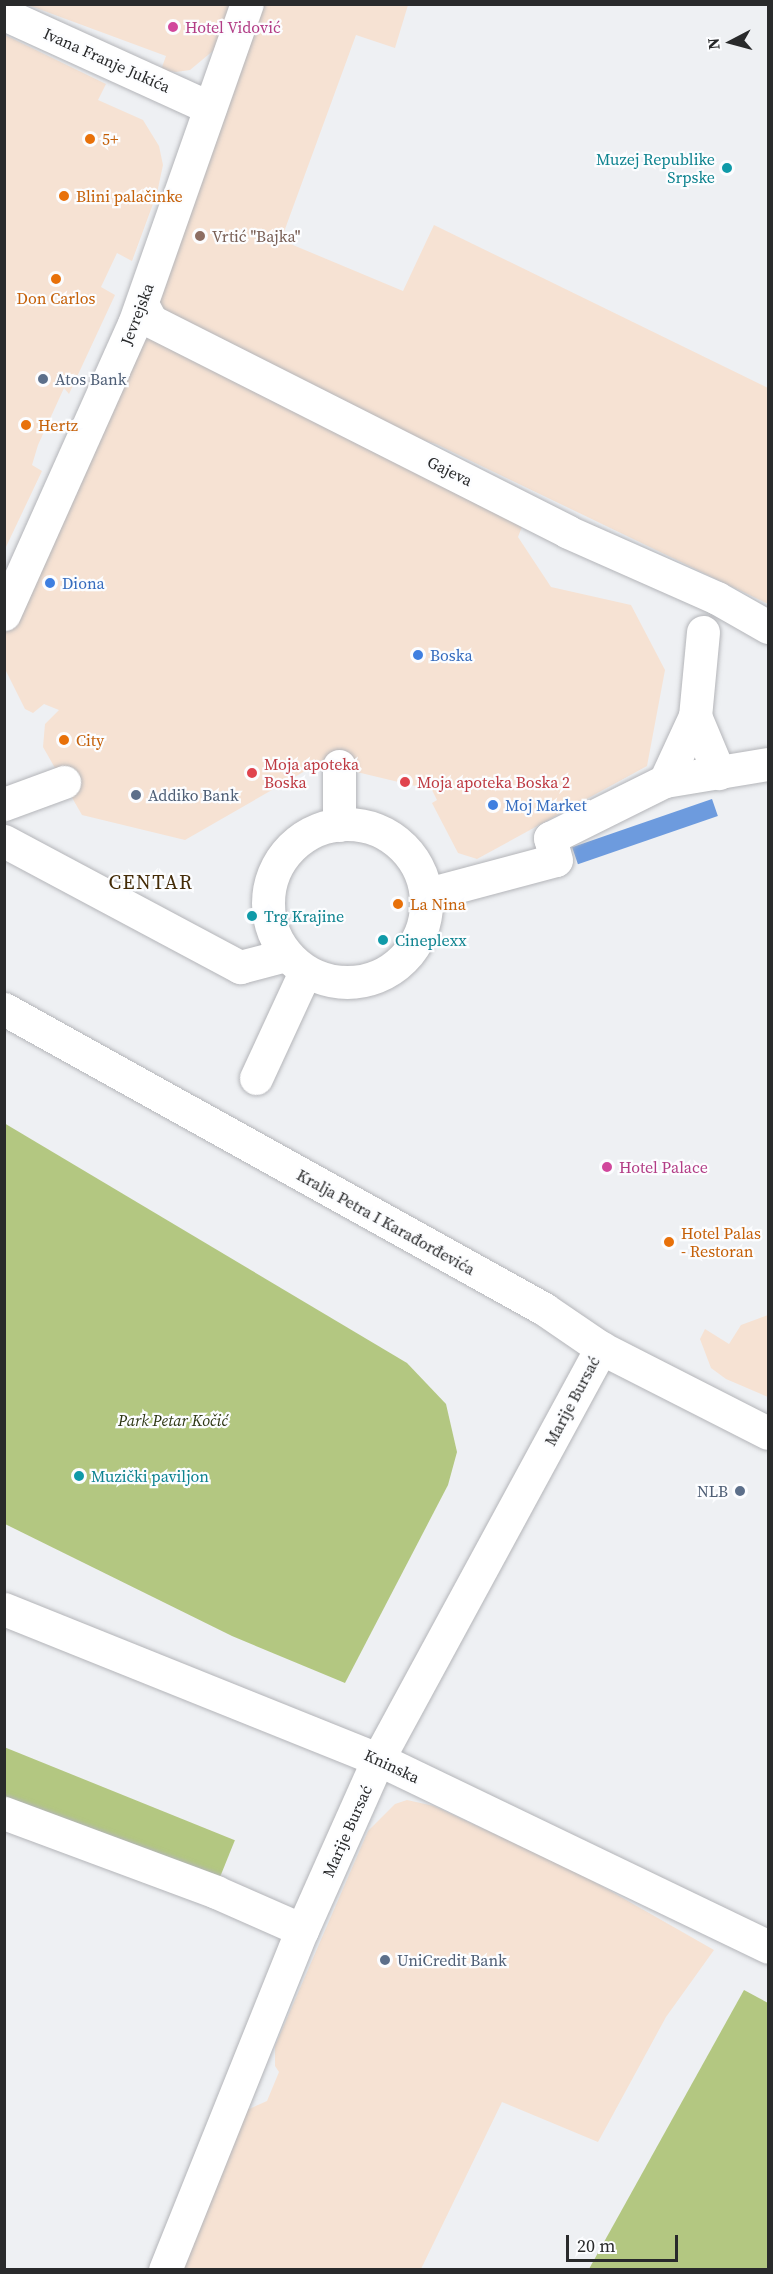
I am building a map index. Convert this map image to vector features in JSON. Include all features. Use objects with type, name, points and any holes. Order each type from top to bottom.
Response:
[{"type":"street","name":"Jevrejska","points":[[4,614],[142,304],[247,4]]},
{"type":"street","name":"Ivana Franje Jukića","points":[[4,14],[210,108]]},
{"type":"street","name":"Gajeva","points":[[142,304],[152,321],[568,532],[717,598],[768,627]]},
{"type":"street","points":[[665,781],[695,716],[703,632]]},
{"type":"street","points":[[695,716],[719,773]]},
{"type":"street","points":[[429,894],[556,861],[549,838],[665,781],[768,764]]},
{"type":"street","points":[[339,766],[339,825]]},
{"type":"street","points":[[4,804],[64,782]]},
{"type":"street","points":[[358,824],[383,831],[405,846],[420,867],[429,894],[416,943],[400,962],[379,976],[355,983],[329,981],[296,963],[270,923],[266,904],[272,877],[285,853],[306,836],[339,825],[358,824]]},
{"type":"street","points":[[4,841],[240,967],[296,963]]},
{"type":"street","points":[[256,1078],[296,963]]},
{"type":"street","name":"Kralja Petra I Karađorđevića","points":[[4,1009],[544,1310],[601,1348],[768,1433]]},
{"type":"street","name":"Marije Bursać","points":[[165,2270],[302,1930],[378,1759],[601,1348]]},
{"type":"street","name":"Kninska","points":[[4,1609],[378,1759],[768,1947]]},
{"type":"street","points":[[4,1813],[216,1892],[302,1930]]},
{"type":"shaded area","points":[[28,5],[230,5],[214,50],[190,70],[176,72],[161,70],[166,56]]},
{"type":"shaded area","points":[[262,5],[408,5],[395,48],[356,35],[281,240],[403,291],[434,225],[768,388],[768,604],[436,444],[407,435],[155,310]]},
{"type":"shaded area","points":[[5,35],[106,84],[98,100],[143,120],[159,146],[163,165],[157,193],[132,261],[117,253],[101,287],[115,295],[69,394],[64,388],[38,445],[32,465],[42,471],[5,549]]},
{"type":"shaded area","name":"Boska","points":[[134,324],[526,516],[518,537],[551,587],[631,605],[665,670],[647,766],[477,859],[458,853],[432,803],[437,800],[432,790],[319,763],[185,840],[82,815],[43,747],[45,724],[59,710],[44,704],[33,713],[25,709],[5,669],[5,614]]},
{"type":"shaded area","points":[[768,1315],[768,1397],[726,1379],[711,1368],[700,1339],[705,1329],[729,1344],[741,1325]]},
{"type":"shaded area","points":[[407,1800],[434,1806],[577,1872],[714,1950],[666,2017],[598,2142],[502,2102],[421,2269],[179,2270],[247,2110],[267,2101],[279,2072],[275,2066],[275,2046],[368,1831],[395,1804]]},
{"type":"green space","name":"Park Petar Kočić","points":[[4,1123],[407,1363],[446,1404],[457,1452],[448,1485],[345,1683],[232,1636],[5,1524]]},
{"type":"green space","points":[[4,1747],[235,1840],[215,1888],[4,1803]]},
{"type":"green space","points":[[744,1990],[768,2003],[768,2269],[589,2269]]},
{"type":"water","points":[[712,799],[718,816],[578,864],[572,847]]},
{"type":"place","name":"Hotel Vidović","points":[[173,27]]},
{"type":"place","name":"5+","points":[[90,139]]},
{"type":"place","name":"Muzej Republike Srpske","points":[[727,168]]},
{"type":"place","name":"Blini palačinke","points":[[64,196]]},
{"type":"place","name":"Vrtić \"Bajka\"","points":[[200,236]]},
{"type":"place","name":"Don Carlos","points":[[56,279]]},
{"type":"place","name":"Atos Bank","points":[[43,379]]},
{"type":"place","name":"Hertz","points":[[26,425]]},
{"type":"place","name":"Diona","points":[[50,583]]},
{"type":"place","name":"Boska","points":[[418,655]]},
{"type":"place","name":"City","points":[[64,740]]},
{"type":"place","name":"Moja apoteka Boska","points":[[252,773]]},
{"type":"place","name":"Moja apoteka Boska 2","points":[[405,782]]},
{"type":"place","name":"Addiko Bank","points":[[136,795]]},
{"type":"place","name":"Moj Market","points":[[493,805]]},
{"type":"place","name":"La Nina","points":[[398,904]]},
{"type":"place","name":"Trg Krajine","points":[[252,916]]},
{"type":"place","name":"Cineplexx","points":[[383,940]]},
{"type":"place","name":"Hotel Palace","points":[[607,1167]]},
{"type":"place","name":"Hotel Palas - Restoran","points":[[669,1242]]},
{"type":"place","name":"Muzički paviljon","points":[[79,1476]]},
{"type":"place","name":"NLB","points":[[740,1491]]},
{"type":"place","name":"UniCredit Bank","points":[[385,1960]]},
{"type":"district","name":"CENTAR","points":[[151,882]]}]
